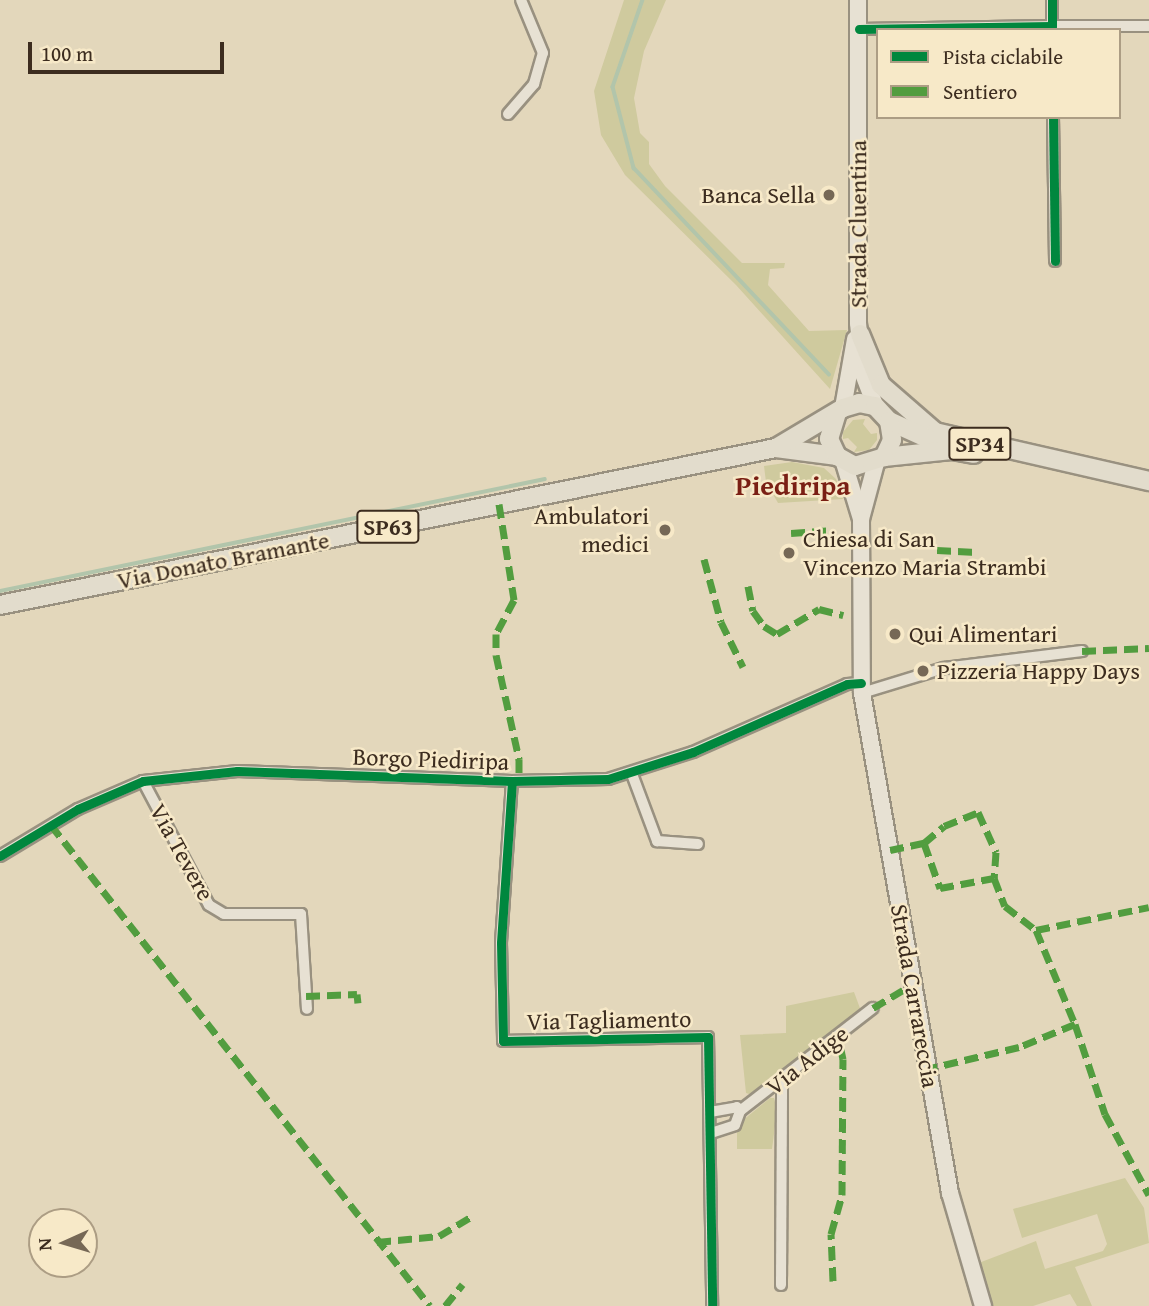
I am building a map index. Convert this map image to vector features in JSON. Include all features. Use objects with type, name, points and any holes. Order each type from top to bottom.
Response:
[{"type":"main road","name":"Strada Cluentina","points":[[858,0],[859,328],[863,374],[875,407]]},
{"type":"main road","name":"Strada Cluentina","points":[[840,411],[859,328]]},
{"type":"main road","name":"SP34","points":[[859,328],[881,385],[935,432],[1149,481]]},
{"type":"main road","points":[[861,519],[840,459],[829,439],[840,411],[859,403],[875,407],[889,421],[892,439],[880,460],[861,519],[862,688]]},
{"type":"main road","name":"Via Donato Bramante","points":[[0,605],[776,448],[840,411]]},
{"type":"main road","name":"SP34","points":[[889,421],[952,450],[1149,481]]},
{"type":"main road","name":"Via Donato Bramante","points":[[776,448],[840,459]]},
{"type":"main road","name":"SP34","points":[[880,460],[952,450]]},
{"type":"main road","points":[[840,459],[855,467],[880,460]]},
{"type":"main road","name":"Strada Carrareccia","points":[[862,688],[950,1193],[983,1306]]},
{"type":"street","points":[[508,114],[534,84],[543,53],[521,0]]},
{"type":"street","points":[[1052,0],[1052,28],[1149,26]]},
{"type":"street","points":[[859,29],[876,29]]},
{"type":"street","points":[[1053,119],[1055,261]]},
{"type":"street","name":"Borgo Piediripa","points":[[0,856],[78,809],[143,781],[237,771],[512,781],[588,780],[632,774],[847,684],[862,688],[944,668],[1082,651]]},
{"type":"street","points":[[632,774],[657,841],[698,844]]},
{"type":"street","name":"Via Tevere","points":[[143,781],[209,905],[225,914],[301,914],[307,1009]]},
{"type":"street","name":"Via Tagliamento","points":[[512,781],[500,943],[503,1041],[708,1037],[712,1306]]},
{"type":"street","name":"Via Adige","points":[[711,1133],[735,1125],[740,1111],[873,1008]]},
{"type":"street","points":[[782,1079],[782,1285]]},
{"type":"street","name":"Via Adige","points":[[710,1112],[737,1107],[740,1111]]},
{"type":"shaded area","points":[[624,0],[666,0],[644,51],[634,98],[640,133],[649,142],[649,164],[665,186],[742,263],[785,263],[784,268],[770,269],[768,285],[809,331],[847,330],[830,389],[736,285],[625,175],[601,135],[594,91]]},
{"type":"shaded area","points":[[865,419],[863,424],[871,434],[877,433],[877,440],[869,450],[854,452],[857,447],[848,438],[843,439],[843,432],[853,420]]},
{"type":"shaded area","points":[[792,462],[824,468],[836,479],[843,499],[778,503],[766,482],[764,466]]},
{"type":"shaded area","points":[[854,992],[861,1011],[752,1095],[746,1093],[740,1035],[786,1033],[786,1006]]},
{"type":"shaded area","points":[[770,1098],[774,1098],[777,1111],[772,1149],[737,1149],[737,1125]]},
{"type":"shaded area","points":[[1125,1178],[1144,1208],[1149,1243],[1075,1267],[1092,1306],[1077,1306],[1070,1294],[1033,1306],[991,1306],[976,1264],[1036,1241],[1045,1269],[1103,1251],[1107,1244],[1097,1214],[1022,1238],[1013,1209]]},
{"type":"waterway","points":[[643,0],[613,87],[634,168],[829,374]]},
{"type":"waterway","points":[[0,591],[545,479]]},
{"type":"marked path","points":[[499,504],[514,600],[496,634],[496,655],[519,759],[519,781]]},
{"type":"marked path","points":[[791,533],[830,530]]},
{"type":"marked path","points":[[937,550],[976,552]]},
{"type":"marked path","points":[[704,559],[721,622],[743,667]]},
{"type":"marked path","points":[[748,586],[753,611],[764,626],[777,634],[819,609],[843,615]]},
{"type":"marked path","points":[[1082,651],[1149,648]]},
{"type":"marked path","points":[[924,843],[944,826],[978,812],[996,852],[994,878]]},
{"type":"marked path","points":[[51,825],[430,1306]]},
{"type":"marked path","points":[[890,850],[924,843],[940,888],[994,878],[1005,906],[1036,930],[1075,1024],[1019,1047],[927,1069]]},
{"type":"marked path","points":[[1036,930],[1149,907]]},
{"type":"marked path","points":[[873,1008],[903,990]]},
{"type":"marked path","points":[[306,996],[357,994],[358,1003]]},
{"type":"marked path","points":[[1075,1024],[1105,1114],[1149,1195]]},
{"type":"marked path","points":[[833,1281],[831,1234],[842,1195],[843,1059],[838,1035]]},
{"type":"marked path","points":[[377,1242],[439,1236],[471,1217]]},
{"type":"marked path","points":[[445,1306],[463,1284]]},
{"type":"cycle path","points":[[923,28],[1052,26],[1052,0]]},
{"type":"cycle path","points":[[859,29],[876,29]]},
{"type":"cycle path","points":[[1053,119],[1055,261]]},
{"type":"cycle path","points":[[0,856],[78,809],[143,781],[237,771],[512,781],[608,779],[693,752],[847,684],[861,683]]},
{"type":"cycle path","points":[[512,781],[501,943],[503,1041],[708,1037],[712,1306]]},
{"type":"place","name":"Banca Sella","points":[[829,195]]},
{"type":"place","name":"Ambulatori medici","points":[[665,530]]},
{"type":"place","name":"Chiesa di San Vincenzo Maria Strambi","points":[[789,553]]},
{"type":"place","name":"Qui Alimentari","points":[[895,634]]},
{"type":"place","name":"Pizzeria Happy Days","points":[[923,671]]},
{"type":"district","name":"Piediripa","points":[[793,485]]}]
